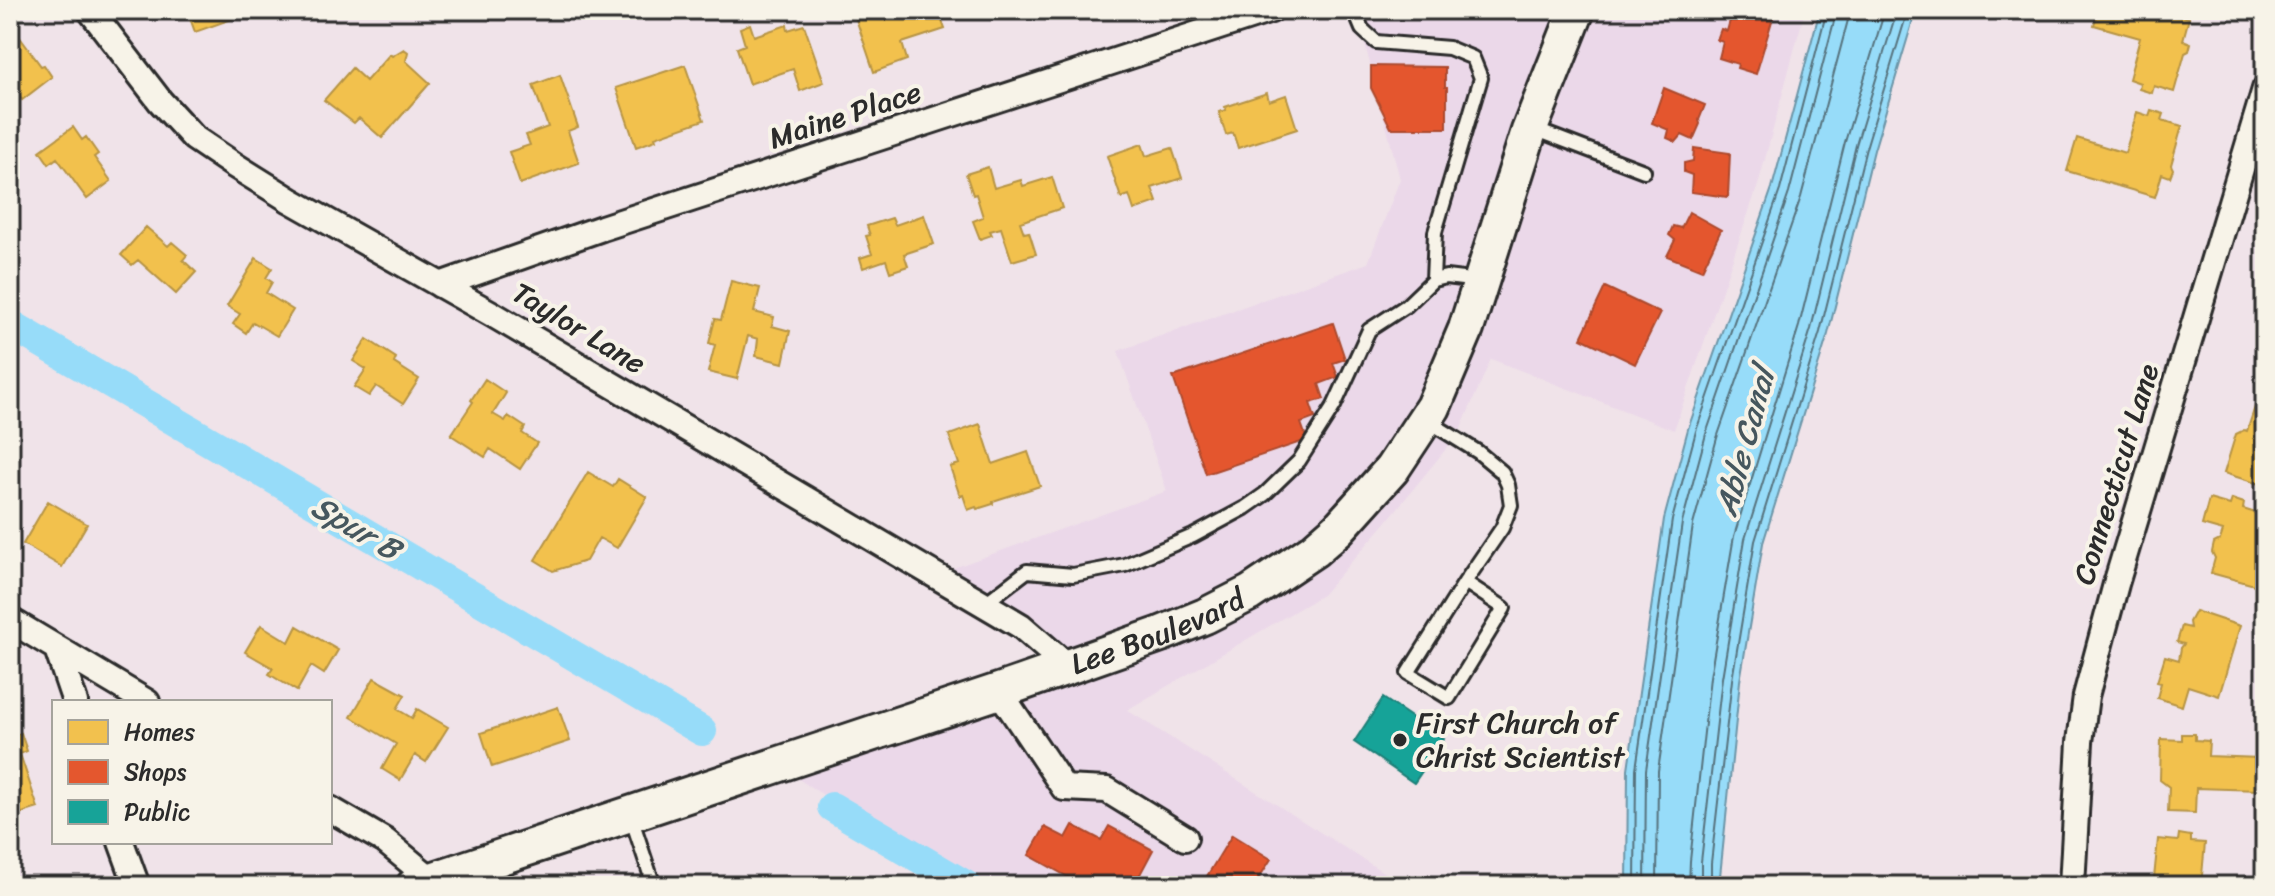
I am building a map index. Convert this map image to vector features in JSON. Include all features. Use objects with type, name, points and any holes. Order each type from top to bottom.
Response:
[{"type":"main road","name":"Lee Boulevard","points":[[423,883],[1161,634],[1205,616],[1285,571],[1338,529],[1392,469],[1425,419],[1449,373],[1482,282],[1531,128],[1577,10]]},
{"type":"street","name":"Taylor Lane","points":[[90,10],[160,101],[194,138],[234,165],[1021,626],[1067,666]]},
{"type":"street","name":"Maine Place","points":[[440,285],[617,223],[1271,10]]},
{"type":"street","name":"Connecticut Lane","points":[[2072,886],[2080,742],[2086,696],[2116,584],[2265,89]]},
{"type":"street","points":[[10,620],[144,700]]},
{"type":"street","points":[[57,649],[74,700]]},
{"type":"street","points":[[999,691],[1064,788],[1107,790],[1185,838]]},
{"type":"street","points":[[332,810],[385,841],[423,883]]},
{"type":"street","points":[[122,844],[137,886]]},
{"type":"lane","points":[[1354,10],[1362,29],[1376,42],[1449,48],[1473,58],[1481,78],[1435,232],[1433,280]]},
{"type":"lane","points":[[1531,128],[1644,171]]},
{"type":"lane","points":[[984,604],[1027,571],[1073,575],[1125,565],[1193,536],[1265,494],[1299,461],[1334,406],[1369,330],[1406,306],[1433,280],[1446,277],[1482,282]]},
{"type":"lane","points":[[1425,419],[1478,452],[1502,472],[1511,505],[1502,528],[1465,582],[1408,673],[1449,698],[1504,608],[1465,582]]},
{"type":"lane","points":[[630,814],[654,886]]},
{"type":"shaded area","points":[[1356,10],[1560,10],[1451,326],[1419,401],[1379,461],[1327,519],[1276,559],[1199,602],[1048,658],[934,575],[1167,491],[1118,351],[1368,263],[1400,179]]},
{"type":"shaded area","points":[[1594,10],[1805,10],[1758,185],[1674,430],[1491,359],[1459,433],[1322,595],[1127,710],[1405,886],[965,886],[792,775],[963,718],[1081,683],[1076,678],[1211,629],[1447,412],[1482,333],[1544,135]]},
{"type":"water","name":"Able Canal","points":[[1820,10],[1916,10],[1874,150],[1828,334],[1763,543],[1740,681],[1719,886],[1627,886],[1628,769],[1664,519],[1688,429],[1772,188]]},
{"type":"building: Homes","points":[[187,10],[248,10],[249,13],[195,32]]},
{"type":"building: Homes","points":[[853,10],[938,10],[945,29],[902,43],[907,60],[874,72]]},
{"type":"building: Homes","points":[[2098,10],[2162,10],[2189,18],[2183,40],[2191,43],[2174,92],[2154,86],[2152,93],[2139,89],[2140,83],[2129,79],[2140,38],[2094,25]]},
{"type":"building: Homes","points":[[750,24],[754,36],[787,25],[788,30],[804,25],[824,82],[800,91],[793,69],[749,84],[737,48],[745,45],[740,28]]},
{"type":"building: Homes","points":[[13,28],[52,77],[22,100],[19,96],[10,102],[10,30]]},
{"type":"building: Homes","points":[[404,49],[408,52],[406,61],[430,83],[382,138],[359,118],[354,123],[324,100],[352,68],[366,81],[390,54],[392,56]]},
{"type":"building: Homes","points":[[685,65],[704,120],[636,147],[616,88]]},
{"type":"building: Homes","points":[[560,75],[578,127],[568,131],[579,163],[520,184],[509,152],[530,145],[526,135],[548,127],[533,85]]},
{"type":"building: Homes","points":[[1267,93],[1269,101],[1286,95],[1297,129],[1238,148],[1233,133],[1226,135],[1219,112],[1226,110],[1225,107]]},
{"type":"building: Homes","points":[[2151,110],[2164,114],[2162,120],[2182,126],[2170,177],[2162,174],[2155,197],[2067,171],[2077,138],[2125,153],[2137,112],[2149,116]]},
{"type":"building: Homes","points":[[73,127],[82,140],[86,137],[98,154],[94,157],[111,181],[87,199],[57,158],[49,164],[40,151]]},
{"type":"building: Homes","points":[[1142,144],[1146,156],[1172,148],[1182,178],[1152,188],[1157,202],[1134,210],[1129,195],[1121,198],[1107,156]]},
{"type":"building: Homes","points":[[988,167],[994,188],[1021,180],[1023,186],[1052,177],[1062,208],[1020,222],[1024,233],[1029,232],[1036,254],[1012,261],[1001,228],[990,231],[992,235],[980,239],[973,221],[983,217],[966,174]]},
{"type":"building: Homes","points":[[924,215],[934,244],[904,254],[908,266],[890,272],[886,260],[863,268],[860,258],[872,254],[866,236],[870,235],[867,226],[892,218],[895,225]]},
{"type":"building: Homes","points":[[146,227],[168,246],[172,242],[187,255],[183,260],[196,272],[176,294],[138,260],[132,265],[121,255]]},
{"type":"building: Homes","points":[[256,258],[272,268],[266,278],[272,282],[266,293],[293,310],[277,336],[253,322],[246,333],[233,324],[240,314],[227,306]]},
{"type":"building: Homes","points":[[731,281],[760,288],[754,312],[774,317],[772,326],[790,331],[783,363],[756,356],[758,339],[748,336],[737,379],[708,372],[715,345],[709,343],[715,319],[721,320]]},
{"type":"building: Homes","points":[[367,339],[396,358],[394,363],[419,379],[403,404],[376,386],[369,396],[354,387],[366,369],[353,361]]},
{"type":"building: Homes","points":[[2265,350],[2265,378],[2257,375]]},
{"type":"building: Homes","points":[[485,379],[506,393],[493,414],[505,421],[508,416],[525,427],[522,433],[537,443],[520,469],[490,449],[485,457],[451,435]]},
{"type":"building: Homes","points":[[2255,407],[2265,410],[2265,486],[2224,473],[2236,434],[2247,431]]},
{"type":"building: Homes","points":[[980,424],[993,464],[1028,452],[1040,486],[968,510],[950,467],[959,464],[949,435]]},
{"type":"building: Homes","points":[[588,472],[613,487],[618,479],[647,497],[617,548],[599,538],[586,561],[553,571],[535,560]]},
{"type":"building: Homes","points":[[2209,499],[2230,505],[2232,499],[2244,503],[2243,509],[2265,516],[2265,588],[2211,573],[2215,558],[2212,552],[2214,543],[2220,540],[2223,531],[2202,525]]},
{"type":"building: Homes","points":[[48,501],[87,524],[62,567],[23,544]]},
{"type":"building: Homes","points":[[2195,611],[2240,626],[2219,696],[2188,686],[2182,706],[2157,698],[2161,683],[2157,682],[2165,656],[2179,660],[2184,644],[2177,642],[2182,626],[2190,628],[2189,622]]},
{"type":"building: Homes","points":[[261,625],[289,642],[297,626],[338,650],[324,674],[311,666],[297,691],[269,674],[273,668],[245,652]]},
{"type":"building: Homes","points":[[374,678],[405,695],[397,709],[412,718],[417,709],[448,727],[426,762],[415,755],[400,780],[382,769],[396,744],[351,717]]},
{"type":"building: Homes","points":[[558,707],[570,741],[492,767],[481,733]]},
{"type":"building: Homes","points":[[21,733],[27,751],[20,754],[38,808],[10,817],[10,737]]},
{"type":"building: Homes","points":[[2182,734],[2195,734],[2195,740],[2209,741],[2208,756],[2260,758],[2259,790],[2196,788],[2195,813],[2168,812],[2169,787],[2160,780],[2161,739],[2182,740]]},
{"type":"building: Homes","points":[[2179,834],[2191,836],[2191,842],[2205,843],[2201,886],[2162,886],[2154,878],[2158,839],[2178,841]]},
{"type":"building: Shops","points":[[1733,10],[1775,11],[1756,74],[1719,58],[1723,42],[1717,40],[1721,29],[1727,31]]},
{"type":"building: Shops","points":[[1371,66],[1445,67],[1447,128],[1391,128],[1371,88]]},
{"type":"building: Shops","points":[[1664,88],[1705,105],[1693,140],[1682,135],[1676,142],[1667,138],[1669,130],[1652,123]]},
{"type":"building: Shops","points":[[1694,148],[1730,153],[1728,197],[1691,192],[1692,175],[1684,172],[1684,163],[1693,161]]},
{"type":"building: Shops","points":[[1689,212],[1721,230],[1702,270],[1667,256],[1675,240],[1669,235],[1673,226],[1681,228]]},
{"type":"building: Shops","points":[[1605,287],[1660,313],[1635,364],[1581,338]]},
{"type":"building: Shops","points":[[1333,323],[1345,359],[1333,363],[1338,377],[1319,384],[1324,399],[1310,403],[1315,418],[1301,423],[1307,440],[1206,474],[1173,377]]},
{"type":"building: Shops","points":[[1073,825],[1101,840],[1109,826],[1153,850],[1138,878],[1152,886],[1084,886],[1029,855],[1045,827],[1066,838]]},
{"type":"building: Shops","points":[[1232,835],[1271,859],[1254,886],[1201,886]]},
{"type":"building: Public","points":[[1383,698],[1444,739],[1414,783],[1354,742]]},
{"type":"waterway","name":"Spur B","points":[[10,324],[702,731]]},
{"type":"waterway","name":"Spur B","points":[[832,807],[967,886]]},
{"type":"place","name":"First Church of Christ Scientist","points":[[1400,740]]}]
